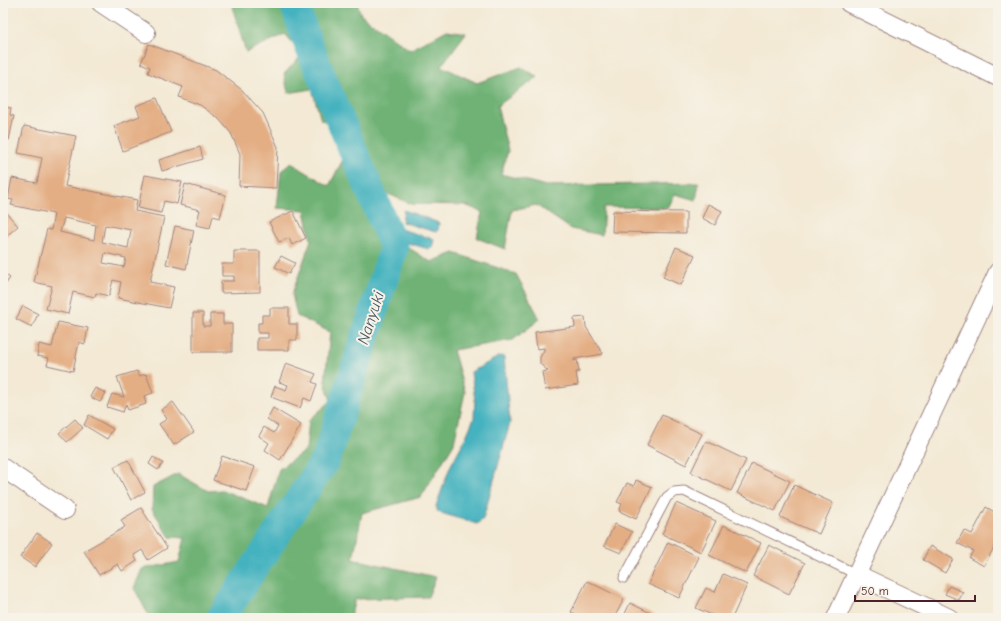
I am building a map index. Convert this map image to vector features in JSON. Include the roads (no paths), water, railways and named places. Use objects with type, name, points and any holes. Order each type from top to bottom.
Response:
[{"type":"street","points":[[101,3],[146,34]]},
{"type":"street","points":[[849,3],[998,77]]},
{"type":"street","points":[[836,618],[856,574],[993,295],[998,272]]},
{"type":"street","points":[[3,468],[65,510]]},
{"type":"street","points":[[856,574],[949,618]]},
{"type":"lane","points":[[624,578],[667,497],[674,492],[684,491],[856,574]]},
{"type":"water","points":[[404,210],[439,223],[438,230],[436,232],[402,222]]},
{"type":"water","points":[[400,229],[434,239],[432,248],[429,249],[401,241],[398,239]]},
{"type":"water","points":[[500,356],[504,357],[510,423],[483,519],[477,524],[438,512],[436,506],[450,467],[474,418],[475,400],[471,372]]},
{"type":"waterway","name":"Nanyuki","points":[[221,618],[326,459],[394,247],[308,44],[294,3]]}]
